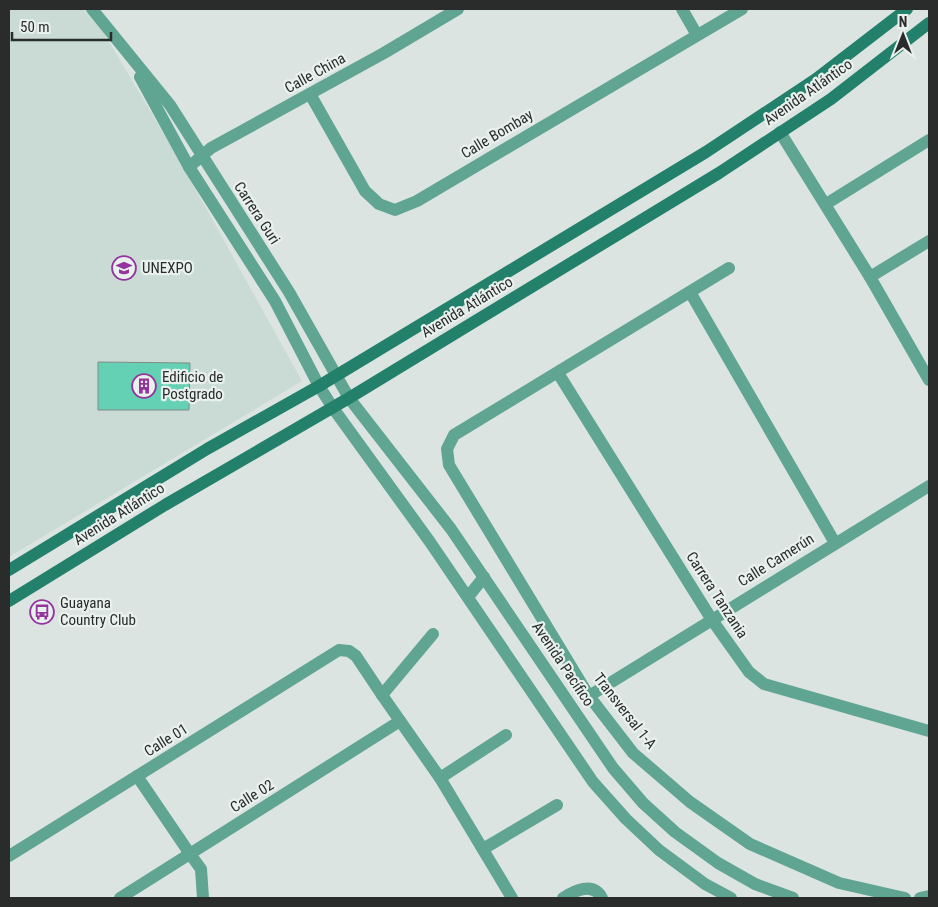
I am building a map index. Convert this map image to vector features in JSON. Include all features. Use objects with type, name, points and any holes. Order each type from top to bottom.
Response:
[{"type":"main road","name":"Avenida Atlántico","points":[[9,570],[207,449],[336,376],[706,152],[816,79],[907,9]]},
{"type":"main road","name":"Avenida Atlántico","points":[[9,601],[165,504],[333,408],[719,173],[831,99],[929,23]]},
{"type":"street","name":"Carrera Guri","points":[[92,9],[170,105],[289,292],[349,398]]},
{"type":"street","name":"Calle China","points":[[189,167],[211,148],[384,53],[458,9]]},
{"type":"street","points":[[682,9],[697,35]]},
{"type":"street","name":"Calle Bombay","points":[[310,94],[365,191],[379,204],[395,210],[417,201],[742,9]]},
{"type":"street","name":"Carrera Guri","points":[[127,53],[189,167],[275,301],[319,386],[333,408]]},
{"type":"street","points":[[780,132],[870,277],[929,380]]},
{"type":"street","points":[[826,204],[929,140]]},
{"type":"street","points":[[870,277],[929,241]]},
{"type":"street","points":[[558,373],[729,268]]},
{"type":"street","points":[[690,292],[835,542]]},
{"type":"street","name":"Transversal 1-A","points":[[558,373],[454,435],[447,449],[449,465],[589,696],[633,753],[690,802],[750,844],[839,883],[905,898]]},
{"type":"street","name":"Carrera Tanzania","points":[[558,373],[712,620],[749,672],[764,684],[929,730]]},
{"type":"street","name":"Avenida Pacífico","points":[[349,398],[451,529],[613,768],[644,803],[675,832],[718,863],[755,884],[793,898]]},
{"type":"street","points":[[333,408],[430,542],[594,782],[626,820],[659,850],[704,884],[731,898]]},
{"type":"street","name":"Calle Camerún","points":[[589,696],[835,542],[929,486]]},
{"type":"street","points":[[468,597],[484,577]]},
{"type":"street","points":[[434,634],[382,695],[440,778],[512,898]]},
{"type":"street","name":"Calle 01","points":[[9,856],[339,650],[349,651],[356,656],[382,695]]},
{"type":"street","name":"Calle 02","points":[[120,898],[400,721]]},
{"type":"street","points":[[440,778],[506,735]]},
{"type":"street","points":[[137,776],[201,869],[203,898]]},
{"type":"street","points":[[483,849],[557,805]]},
{"type":"street","points":[[563,898],[576,890],[588,889],[600,894],[602,898]]},
{"type":"street","points":[[920,898],[929,896]]},
{"type":"shaded area","name":"UNEXPO","points":[[9,9],[83,9],[102,30],[176,154],[302,381],[9,557]]},
{"type":"building","name":"Edificio de Postgrado","points":[[98,362],[190,363],[189,410],[98,410]]},
{"type":"place","name":"UNEXPO","points":[[124,268]]},
{"type":"place","name":"Edificio de Postgrado","points":[[144,386]]},
{"type":"place","name":"Guayana Country Club","points":[[42,612]]}]
